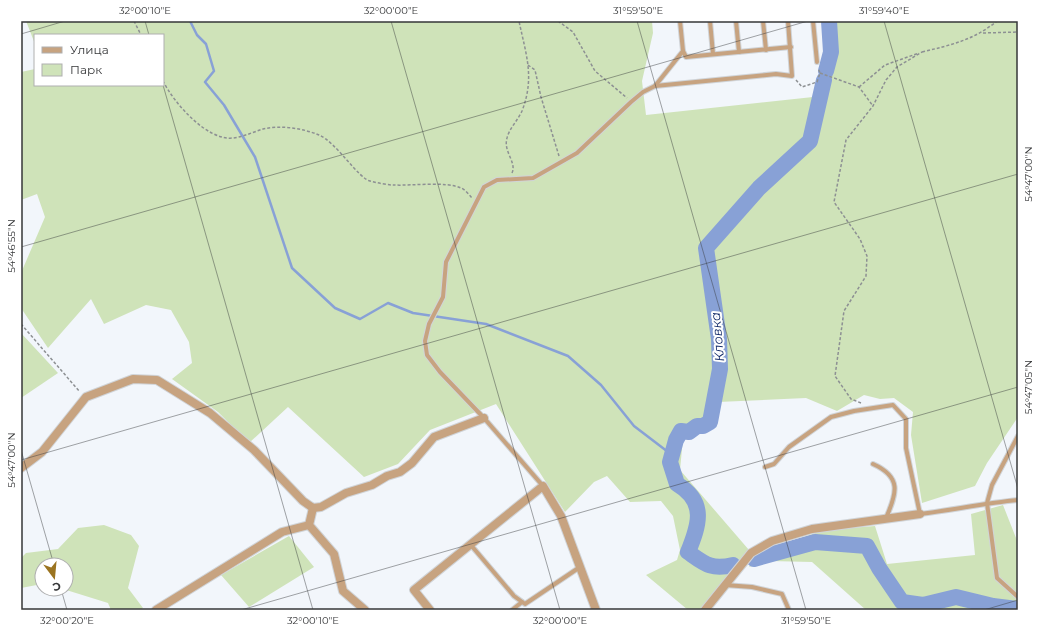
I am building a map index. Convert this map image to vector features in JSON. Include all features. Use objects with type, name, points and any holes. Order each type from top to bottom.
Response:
[{"type":"street","points":[[21,468],[42,452],[86,397],[133,379],[157,380],[210,413],[254,450],[303,501],[313,508],[321,507],[346,493],[372,485],[387,476],[400,472],[412,463],[434,437],[484,418]]},
{"type":"street","points":[[430,610],[414,590],[542,486],[561,516],[596,610]]},
{"type":"street","points":[[309,525],[313,508]]},
{"type":"street","points":[[705,610],[751,553],[772,541],[812,529],[920,514]]},
{"type":"street","points":[[156,610],[282,532],[309,525]]},
{"type":"street","points":[[309,525],[334,554],[343,591],[365,610]]},
{"type":"lane","points":[[680,21],[683,51],[686,57],[791,48]]},
{"type":"lane","points":[[710,21],[713,54]]},
{"type":"lane","points":[[736,21],[739,52]]},
{"type":"lane","points":[[763,21],[766,50]]},
{"type":"lane","points":[[542,486],[484,418],[427,355],[425,341],[428,324],[443,297],[446,262],[476,202],[484,187],[498,180],[533,178],[577,153],[631,102],[643,92],[655,86],[776,74],[792,76],[788,21]]},
{"type":"lane","points":[[814,21],[817,62]]},
{"type":"lane","points":[[655,86],[683,51]]},
{"type":"lane","points":[[765,467],[774,464],[789,447],[831,417],[893,405],[906,419],[906,448],[920,514],[960,510],[987,503],[1018,500]]},
{"type":"lane","points":[[1018,436],[992,485],[987,503],[997,578],[1018,597]]},
{"type":"lane","points":[[873,464],[884,469],[893,480],[897,489],[886,519]]},
{"type":"lane","points":[[470,544],[514,596],[525,604],[580,567]]},
{"type":"lane","points":[[725,585],[752,587],[782,594],[789,610]]},
{"type":"lane","points":[[512,610],[522,602]]},
{"type":"path","points":[[134,21],[140,34]]},
{"type":"path","points":[[509,179],[513,170],[512,163],[506,150],[507,138],[521,113],[528,92],[528,65],[519,21]]},
{"type":"path","points":[[558,21],[573,32],[595,71],[631,102]]},
{"type":"path","points":[[859,86],[885,65],[922,52],[959,43],[983,32],[997,21]]},
{"type":"path","points":[[983,32],[1018,32]]},
{"type":"path","points":[[872,408],[851,399],[835,376],[844,311],[866,276],[867,256],[860,239],[834,202],[846,140],[873,106],[886,80],[897,67],[922,52]]},
{"type":"path","points":[[792,76],[802,87],[817,82],[820,73],[817,62]]},
{"type":"path","points":[[528,65],[535,70],[541,97],[561,162]]},
{"type":"path","points":[[820,73],[859,86],[873,106]]},
{"type":"path","points":[[164,84],[182,110],[200,125],[218,135],[233,138],[264,129],[283,126],[319,135],[331,142],[368,181],[394,185],[436,184],[461,188],[476,202]]},
{"type":"path","points":[[21,324],[67,378],[86,397]]},
{"type":"green space","points":[[26,21],[652,21],[653,33],[642,81],[646,115],[813,97],[831,64],[825,21],[1018,21],[1018,417],[987,463],[975,486],[922,503],[911,435],[913,412],[894,398],[880,399],[864,395],[837,411],[806,398],[718,402],[712,424],[697,434],[683,438],[680,470],[749,550],[700,610],[688,610],[646,575],[677,560],[680,550],[673,516],[661,501],[630,502],[607,476],[594,482],[565,512],[496,404],[430,430],[398,464],[364,477],[288,407],[249,443],[218,412],[172,379],[192,363],[189,342],[171,310],[146,305],[104,324],[91,299],[48,348],[21,308],[21,273],[45,217],[37,194],[21,200],[21,72],[34,69],[34,86],[164,86],[164,34],[34,34],[34,41]]},
{"type":"green space","points":[[21,333],[58,373],[21,398]]},
{"type":"green space","points":[[1003,505],[1018,543],[1018,610],[866,610],[812,562],[770,561],[749,567],[758,553],[824,530],[875,526],[887,564],[975,555],[971,514]]},
{"type":"green space","points":[[104,525],[131,535],[139,546],[128,588],[143,608],[140,610],[111,610],[108,603],[74,592],[74,557],[34,557],[34,586],[21,588],[21,558],[26,553],[58,549],[78,528]]},
{"type":"green space","points":[[289,536],[314,567],[249,607],[221,575]]},
{"type":"waterway","points":[[190,21],[197,35],[206,44],[214,71],[205,82],[224,105],[255,157],[292,268],[335,308],[360,319],[388,303],[413,313],[486,324],[568,356],[601,385],[634,426],[672,455]]},
{"type":"waterway","name":"Кловка","points":[[826,71],[831,52],[829,21]]},
{"type":"waterway","name":"Кловка","points":[[733,565],[719,567],[709,565],[688,552],[697,523],[697,506],[687,491],[677,484],[670,462],[676,440],[681,431],[689,432],[697,426],[703,426],[710,422],[720,369],[719,339],[706,248],[759,188],[810,141],[824,80]]},
{"type":"waterway","name":"Кловка","points":[[754,559],[815,542],[867,546],[879,568],[902,602],[923,605],[956,597],[993,606],[1018,609]]}]
